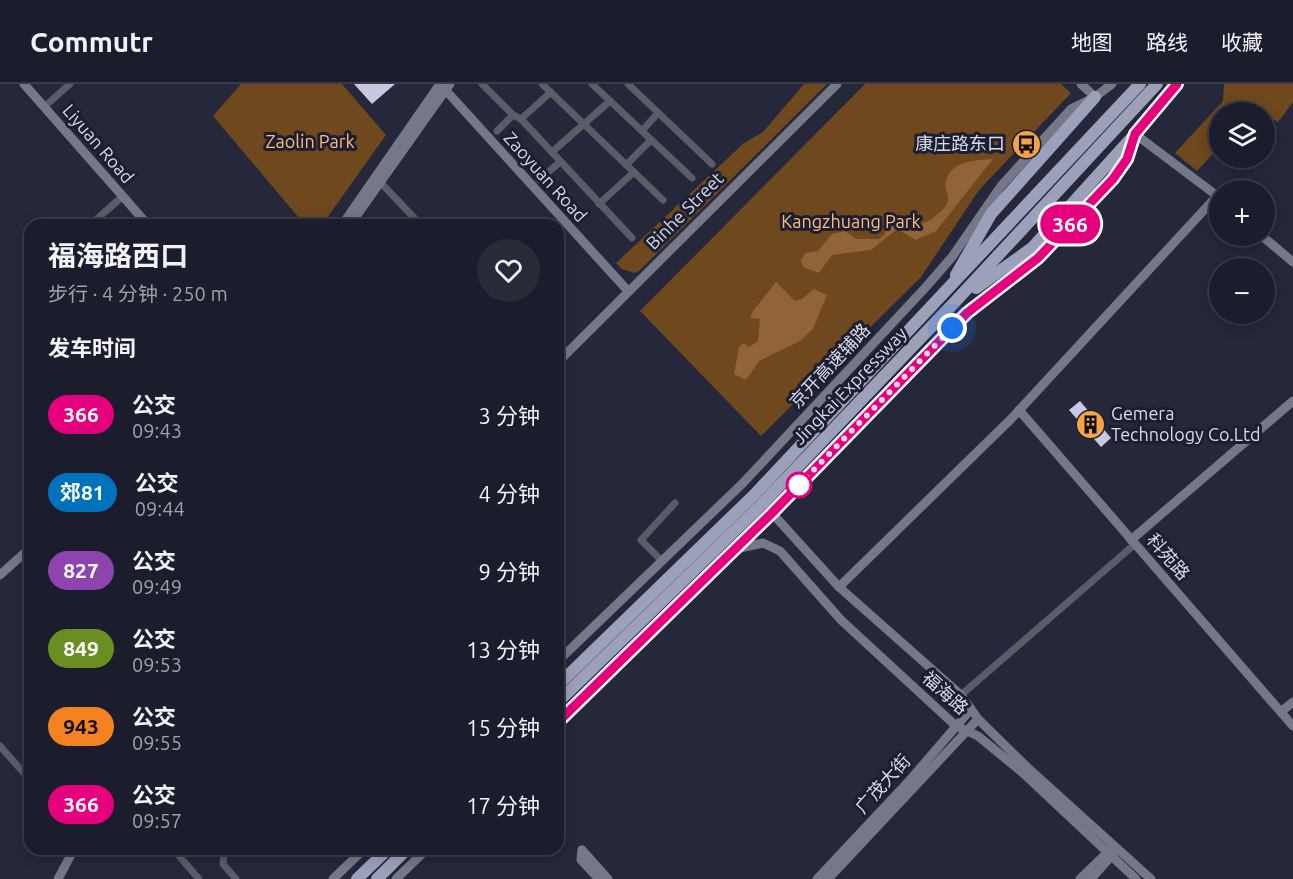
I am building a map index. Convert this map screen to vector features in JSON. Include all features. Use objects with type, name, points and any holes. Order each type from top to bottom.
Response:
[{"type":"highway","name":"Jingkai Expressway","points":[[564,679],[754,495],[1140,84]]},
{"type":"highway","name":"Jingkai Expressway","points":[[564,696],[762,504],[953,304],[1157,84]]},
{"type":"highway","points":[[945,294],[991,214],[1095,98]]},
{"type":"highway","points":[[953,304],[1032,248],[1135,134]]},
{"type":"highway","points":[[357,879],[382,855]]},
{"type":"highway","points":[[376,879],[401,855]]},
{"type":"main road","name":"Liyuan Road","points":[[24,84],[143,219]]},
{"type":"main road","name":"Binhe Street","points":[[564,356],[837,84]]},
{"type":"main road","points":[[1081,84],[1095,98]]},
{"type":"main road","name":"京开高速辅路","points":[[564,655],[743,483],[926,287],[952,257],[990,199],[1071,109],[1095,98],[1112,84]]},
{"type":"main road","points":[[564,716],[772,513],[967,313],[1038,258],[1113,179],[1127,159],[1135,134],[1177,84]]},
{"type":"main road","name":"Zaoyuan Road","points":[[443,85],[563,219]]},
{"type":"main road","points":[[354,219],[381,183],[443,85]]},
{"type":"main road","points":[[346,219],[443,85]]},
{"type":"main road","points":[[1135,134],[1209,190]]},
{"type":"main road","points":[[839,587],[1019,410],[1209,207]]},
{"type":"main road","name":"Zaoyuan Road","points":[[564,220],[628,291]]},
{"type":"main road","points":[[1274,246],[1293,262]]},
{"type":"main road","points":[[1133,542],[1293,401]]},
{"type":"main road","name":"科苑路","points":[[1019,410],[1293,726]]},
{"type":"main road","name":"福海路","points":[[772,513],[839,587],[961,695],[978,719],[1027,767],[1151,879]]},
{"type":"main road","name":"福海路","points":[[735,550],[763,543],[780,550],[841,620],[956,726],[978,736],[1023,772],[1136,879]]},
{"type":"main road","points":[[0,567],[24,546]]},
{"type":"main road","points":[[0,575],[24,553]]},
{"type":"main road","points":[[1281,712],[1293,702]]},
{"type":"main road","name":"广茂大街","points":[[817,879],[910,780],[971,709]]},
{"type":"main road","name":"广茂大街","points":[[828,879],[978,719]]},
{"type":"main road","points":[[1080,879],[1116,847]]},
{"type":"main road","points":[[598,879],[581,860],[582,850],[608,879]]},
{"type":"main road","points":[[1091,879],[1109,854]]},
{"type":"main road","points":[[58,879],[72,855]]},
{"type":"main road","points":[[333,879],[358,855]]},
{"type":"main road","points":[[396,879],[421,855]]},
{"type":"street","points":[[44,107],[70,84]]},
{"type":"street","points":[[482,84],[513,115],[521,119],[632,238]]},
{"type":"street","points":[[592,84],[692,178]]},
{"type":"street","points":[[599,91],[606,84]]},
{"type":"street","points":[[628,84],[712,164]]},
{"type":"street","points":[[544,85],[663,200]]},
{"type":"street","points":[[521,119],[551,92]]},
{"type":"street","points":[[552,152],[610,101]]},
{"type":"street","points":[[642,131],[658,113]]},
{"type":"street","points":[[497,131],[513,115]]},
{"type":"street","points":[[626,165],[651,140]]},
{"type":"street","points":[[539,180],[560,162]]},
{"type":"street","points":[[599,204],[634,172]]},
{"type":"street","points":[[381,183],[413,219]]},
{"type":"street","points":[[97,219],[123,196]]},
{"type":"street","points":[[662,561],[642,540],[675,502]]},
{"type":"street","points":[[961,695],[1133,542]]},
{"type":"street","points":[[0,746],[24,773]]},
{"type":"street","points":[[178,855],[199,879]]},
{"type":"street","points":[[224,855],[223,864],[236,879]]},
{"type":"green space","name":"Zaolin Park","points":[[241,84],[342,84],[386,135],[326,219],[300,219],[213,116]]},
{"type":"green space","points":[[804,84],[827,84],[639,271],[634,273],[622,269],[616,263],[744,143],[763,132]]},
{"type":"green space","name":"Kangzhuang Park","points":[[865,84],[1061,84],[1071,93],[979,190],[921,277],[761,436],[640,311]]},
{"type":"green space","points":[[1224,84],[1293,84],[1293,102],[1278,122],[1275,120],[1275,102],[1223,101]]},
{"type":"green space","points":[[1209,116],[1209,158],[1197,171],[1175,153]]},
{"type":"shaded area","points":[[993,159],[936,231],[916,240],[897,229],[871,250],[832,255],[819,273],[803,267],[801,261],[805,253],[818,251],[832,234],[845,231],[856,239],[879,239],[884,235],[889,223],[921,224],[929,221],[946,206],[948,197],[946,184],[953,169],[965,163]]},
{"type":"shaded area","points":[[776,282],[795,301],[802,299],[814,289],[827,295],[813,329],[800,341],[759,361],[746,380],[734,374],[739,347],[743,343],[749,347],[758,341],[760,319],[750,318]]},
{"type":"building","points":[[354,84],[395,84],[372,104]]},
{"type":"building","name":"Gemera Technology Co.Ltd","points":[[1080,401],[1111,438],[1101,447],[1069,410]]},
{"type":"bus line","name":"366","points":[[564,716],[772,513],[967,313],[1038,258],[1113,179],[1127,159],[1135,134],[1177,84]]},
{"type":"place","name":"康庄路东口","points":[[1026,144]]},
{"type":"place","name":"Gemera Technology Co.Ltd","points":[[1090,424]]},
{"type":"route","points":[[799,485],[952,328]]}]
